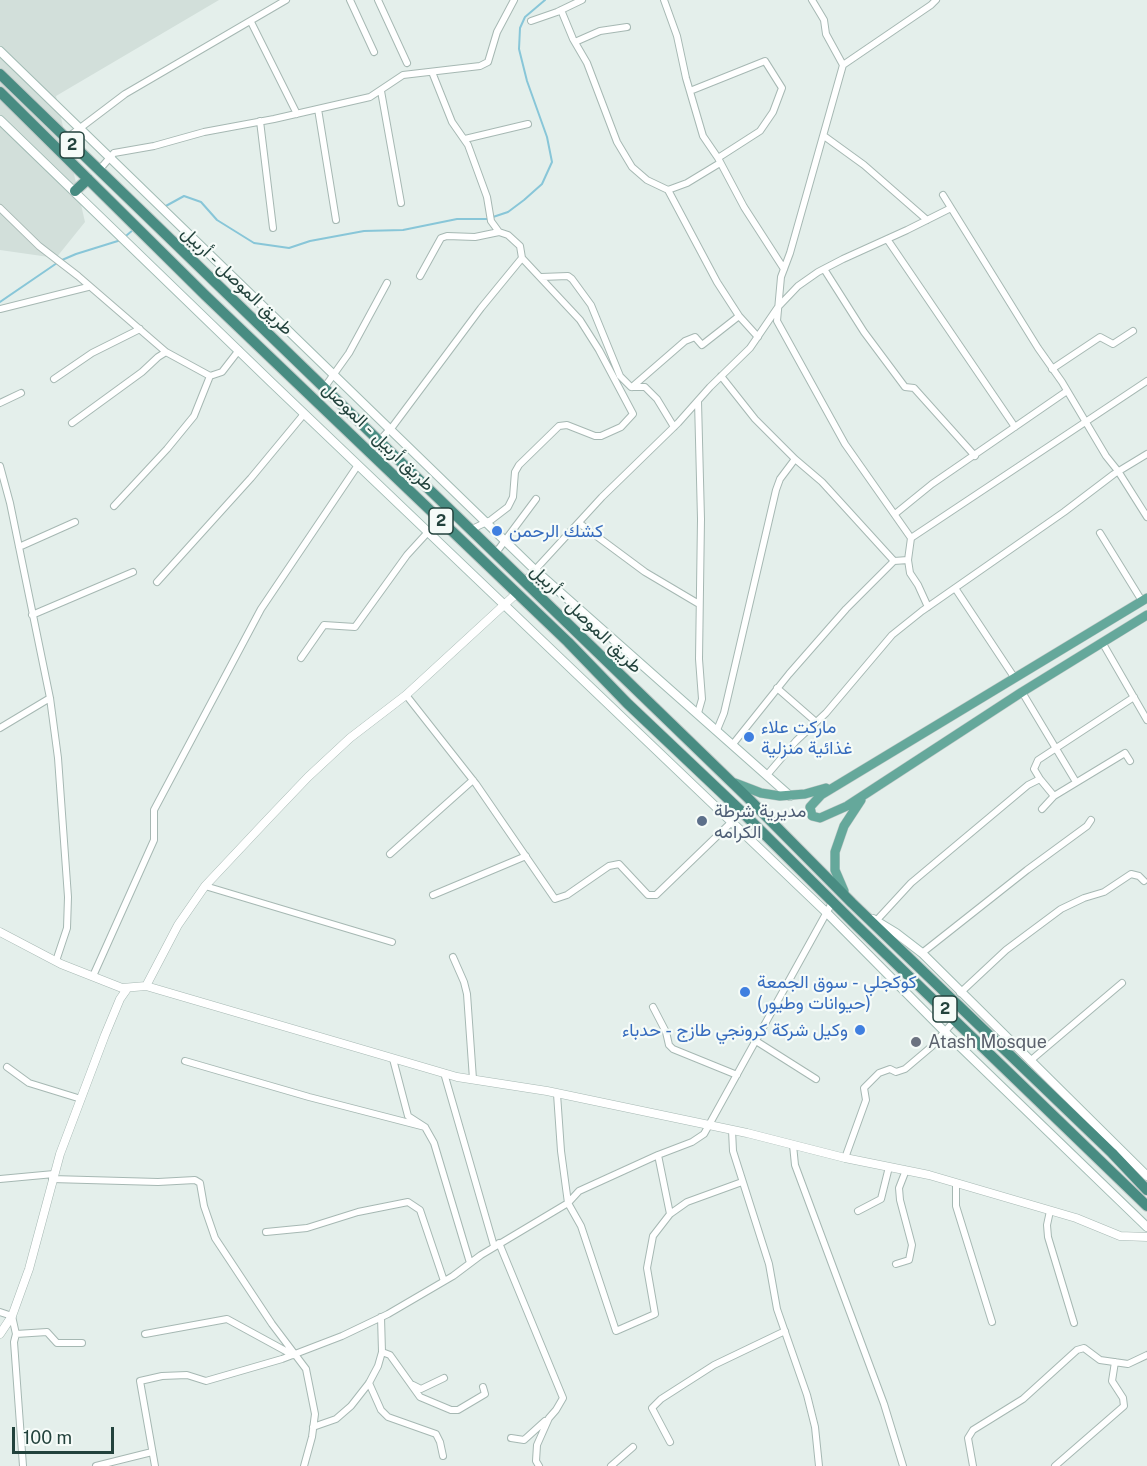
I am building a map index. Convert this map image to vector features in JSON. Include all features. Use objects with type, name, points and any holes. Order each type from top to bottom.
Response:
[{"type":"highway","name":"طريق الموصل - أربيل","points":[[0,74],[1112,1153],[1147,1190]]},
{"type":"highway","name":"طريق أربيل - الموصل","points":[[0,92],[207,296],[517,593],[627,703],[1147,1206]]},
{"type":"highway","points":[[75,191],[88,179]]},
{"type":"highway","points":[[1104,1164],[1112,1153]]},
{"type":"main road","points":[[0,51],[535,570],[790,796]]},
{"type":"main road","points":[[0,120],[827,914],[945,1032],[1147,1227]]},
{"type":"main road","points":[[1145,599],[840,783],[812,803],[810,807],[812,816],[825,817],[869,792],[1022,692],[1147,615]]},
{"type":"main road","points":[[719,772],[737,784],[771,795],[790,796],[818,791],[840,783]]},
{"type":"main road","points":[[852,903],[837,879],[835,852],[849,817],[869,792]]},
{"type":"main road","points":[[865,915],[896,933],[922,953],[1147,1176]]},
{"type":"street","points":[[66,139],[125,94],[286,0]]},
{"type":"street","points":[[350,0],[374,52]]},
{"type":"street","points":[[378,0],[406,63]]},
{"type":"street","points":[[99,170],[114,153],[370,97],[404,75],[480,66],[488,62],[497,32],[514,0]]},
{"type":"street","points":[[531,21],[582,0]]},
{"type":"street","points":[[664,0],[677,36],[703,136],[719,160],[744,207],[784,269]]},
{"type":"street","points":[[812,0],[824,20],[826,34],[843,65]]},
{"type":"street","points":[[928,607],[910,573],[908,560],[911,538],[824,409],[777,321],[781,277],[843,65],[936,0]]},
{"type":"street","points":[[561,10],[587,63],[617,142],[632,167],[646,180],[668,190],[717,282],[739,316],[758,337]]},
{"type":"street","points":[[251,22],[297,114]]},
{"type":"street","points":[[575,42],[600,31],[627,27]]},
{"type":"street","points":[[668,190],[687,183],[760,131],[773,112],[783,88],[765,61],[690,91]]},
{"type":"street","points":[[432,72],[452,122],[465,139],[487,197],[491,221],[499,232]]},
{"type":"street","points":[[381,90],[401,203]]},
{"type":"street","points":[[318,109],[336,220]]},
{"type":"street","points":[[260,121],[273,228]]},
{"type":"street","points":[[465,139],[528,124]]},
{"type":"street","points":[[824,136],[864,165],[927,220]]},
{"type":"street","points":[[943,195],[1087,422],[1106,456],[1147,516]]},
{"type":"street","points":[[0,208],[39,246],[78,276],[166,352],[210,376],[222,372],[239,350]]},
{"type":"street","points":[[524,582],[602,497],[750,348],[778,307],[798,286],[824,269],[951,208]]},
{"type":"street","points":[[420,276],[441,238],[447,236],[475,237],[499,232],[507,234],[520,246],[522,258],[580,320],[599,350],[633,414],[621,427],[600,436],[567,425],[559,426],[519,465],[515,472],[511,502],[508,507],[470,530]]},
{"type":"street","points":[[886,239],[1015,427]]},
{"type":"street","points":[[378,441],[391,429],[481,308],[522,258]]},
{"type":"street","points":[[824,269],[864,332],[905,387],[914,388],[975,456]]},
{"type":"street","points":[[541,277],[568,276],[573,279],[591,305],[620,376],[631,387],[645,387],[657,399],[674,427]]},
{"type":"street","points":[[323,388],[349,353],[387,283]]},
{"type":"street","points":[[0,309],[88,287]]},
{"type":"street","points":[[631,387],[685,341],[695,337],[702,345],[739,316]]},
{"type":"street","points":[[54,379],[92,353],[140,329]]},
{"type":"street","points":[[1053,369],[1100,337],[1113,345],[1133,331]]},
{"type":"street","points":[[72,423],[166,352]]},
{"type":"street","points":[[114,506],[194,416],[210,376]]},
{"type":"street","points":[[721,376],[755,419],[822,482],[894,561]]},
{"type":"street","points":[[911,538],[1147,381]]},
{"type":"street","points":[[895,514],[932,484],[1067,391]]},
{"type":"street","points":[[0,404],[21,393]]},
{"type":"street","points":[[698,400],[702,699],[698,713]]},
{"type":"street","points":[[157,582],[251,478],[304,414]]},
{"type":"street","points":[[767,775],[892,635],[1118,471],[1147,454]]},
{"type":"street","points":[[717,729],[724,713],[776,490],[780,479],[795,459]]},
{"type":"street","points":[[93,976],[154,840],[154,810],[261,609],[358,465]]},
{"type":"street","points":[[0,466],[50,698],[58,758],[68,897],[67,928],[56,961]]},
{"type":"street","points":[[494,554],[536,499]]},
{"type":"street","points":[[19,548],[75,522]]},
{"type":"street","points":[[579,523],[645,572],[699,604]]},
{"type":"street","points":[[301,658],[324,625],[355,627],[407,555],[428,532]]},
{"type":"street","points":[[1100,533],[1145,599]]},
{"type":"street","points":[[733,744],[777,688],[846,609],[894,561],[908,560]]},
{"type":"street","points":[[32,615],[133,572]]},
{"type":"street","points":[[955,588],[1014,677]]},
{"type":"street","points":[[146,986],[178,925],[205,886],[308,777],[350,738],[406,695],[517,593]]},
{"type":"street","points":[[1102,642],[1147,720]]},
{"type":"street","points":[[777,688],[816,722]]},
{"type":"street","points":[[1022,692],[1076,782]]},
{"type":"street","points":[[406,695],[473,780],[555,898],[567,895],[609,866],[619,864],[648,895],[656,895],[742,812]]},
{"type":"street","points":[[1054,796],[1034,769],[1038,760],[1134,697]]},
{"type":"street","points":[[0,728],[50,698]]},
{"type":"street","points":[[1042,809],[1054,796],[1125,753],[1130,760]]},
{"type":"street","points":[[876,921],[911,883],[1028,785],[1040,779]]},
{"type":"street","points":[[390,854],[473,780]]},
{"type":"street","points":[[922,953],[1020,875],[1087,826],[1090,820]]},
{"type":"street","points":[[433,895],[526,856]]},
{"type":"street","points":[[960,993],[1006,950],[1061,909],[1104,892],[1131,874],[1144,881]]},
{"type":"street","points":[[205,886],[392,942]]},
{"type":"street","points":[[155,1466],[140,1381],[162,1376],[187,1375],[206,1381],[295,1354],[342,1336],[444,1281],[497,1245],[568,1203],[579,1191],[692,1142],[704,1134],[833,901]]},
{"type":"street","points":[[0,932],[56,961],[127,989],[146,986],[444,1073],[710,1125],[845,1158],[906,1170],[1076,1218],[1120,1236],[1147,1237]]},
{"type":"street","points":[[453,957],[467,994],[473,1079]]},
{"type":"street","points":[[1030,1061],[1122,983]]},
{"type":"street","points":[[0,1334],[12,1316],[29,1269],[53,1177],[81,1099],[120,999],[127,989]]},
{"type":"street","points":[[652,1007],[673,1049],[737,1075]]},
{"type":"street","points":[[845,1158],[867,1100],[864,1088],[879,1073],[890,1069],[896,1072],[904,1069],[931,1047],[955,1020]]},
{"type":"street","points":[[756,1041],[816,1079]]},
{"type":"street","points":[[393,1059],[408,1116],[425,1127],[434,1143],[470,1263]]},
{"type":"street","points":[[184,1061],[425,1127]]},
{"type":"street","points":[[7,1067],[29,1083],[81,1099]]},
{"type":"street","points":[[444,1073],[497,1245],[563,1398],[549,1418],[537,1445],[538,1466]]},
{"type":"street","points":[[557,1094],[568,1203],[581,1226],[616,1331],[655,1314],[647,1268],[653,1236],[670,1214],[687,1202],[742,1182]]},
{"type":"street","points":[[732,1130],[733,1151],[769,1264],[777,1309],[810,1406],[815,1426],[819,1466]]},
{"type":"street","points":[[793,1144],[795,1166],[884,1404],[903,1466]]},
{"type":"street","points":[[658,1155],[670,1214]]},
{"type":"street","points":[[858,1211],[882,1198],[889,1167]]},
{"type":"street","points":[[896,1264],[909,1260],[912,1245],[899,1188],[906,1170]]},
{"type":"street","points":[[0,1179],[53,1177],[158,1182],[195,1180],[200,1183],[204,1206],[215,1238],[272,1324],[306,1370],[315,1414],[304,1466]]},
{"type":"street","points":[[956,1183],[956,1206],[992,1322]]},
{"type":"street","points":[[266,1232],[307,1228],[358,1212],[408,1202],[420,1210],[444,1281]]},
{"type":"street","points":[[1050,1211],[1047,1224],[1048,1237],[1074,1323]]},
{"type":"street","points":[[0,1312],[12,1316]]},
{"type":"street","points":[[12,1316],[16,1334],[14,1342],[23,1466]]},
{"type":"street","points":[[313,1427],[336,1419],[351,1406],[369,1383],[382,1352],[381,1317]]},
{"type":"street","points":[[145,1334],[227,1318],[295,1354]]},
{"type":"street","points":[[670,1442],[652,1408],[661,1399],[714,1365],[785,1331]]},
{"type":"street","points":[[16,1334],[47,1332],[57,1343],[82,1343]]},
{"type":"street","points":[[973,1466],[968,1438],[973,1430],[1023,1399],[1077,1350],[1084,1348],[1100,1360],[1128,1364],[1147,1355]]},
{"type":"street","points":[[382,1352],[390,1355],[420,1396],[451,1410],[458,1410],[485,1394],[483,1387]]},
{"type":"street","points":[[1055,1466],[1124,1406],[1123,1398],[1112,1381],[1114,1362]]},
{"type":"street","points":[[412,1385],[422,1389],[444,1378]]},
{"type":"street","points":[[369,1383],[381,1410],[395,1420],[436,1434],[442,1456]]},
{"type":"street","points":[[511,1438],[524,1440],[549,1418]]},
{"type":"street","points":[[611,1466],[633,1447]]},
{"type":"street","points":[[96,1466],[152,1452]]},
{"type":"shaded area","points":[[0,0],[219,0],[56,96],[85,222],[56,258],[0,250]]},
{"type":"waterway","points":[[164,207],[184,196],[201,202],[217,220],[254,243],[289,248],[310,241],[364,231],[403,230],[457,219],[487,219],[508,212],[542,184],[552,162],[547,137],[527,81],[519,49],[520,28],[525,17],[545,0]]},
{"type":"waterway","points":[[62,260],[121,240],[133,230]]},
{"type":"waterway","points":[[0,302],[57,263]]},
{"type":"place","name":"كشك الرحمن","points":[[497,531]]},
{"type":"place","name":"ماركت علاء غذائية منزلية","points":[[749,737]]},
{"type":"place","name":"مديرية شرطة الكرامه","points":[[702,821]]},
{"type":"place","name":"كوكجلي - سوق الجمعة (حيوانات وطيور)","points":[[745,992]]},
{"type":"place","name":"وكيل شركة كرونجي طازج - حدباء","points":[[860,1030]]},
{"type":"place","name":"Atash Mosque","points":[[916,1042]]}]
